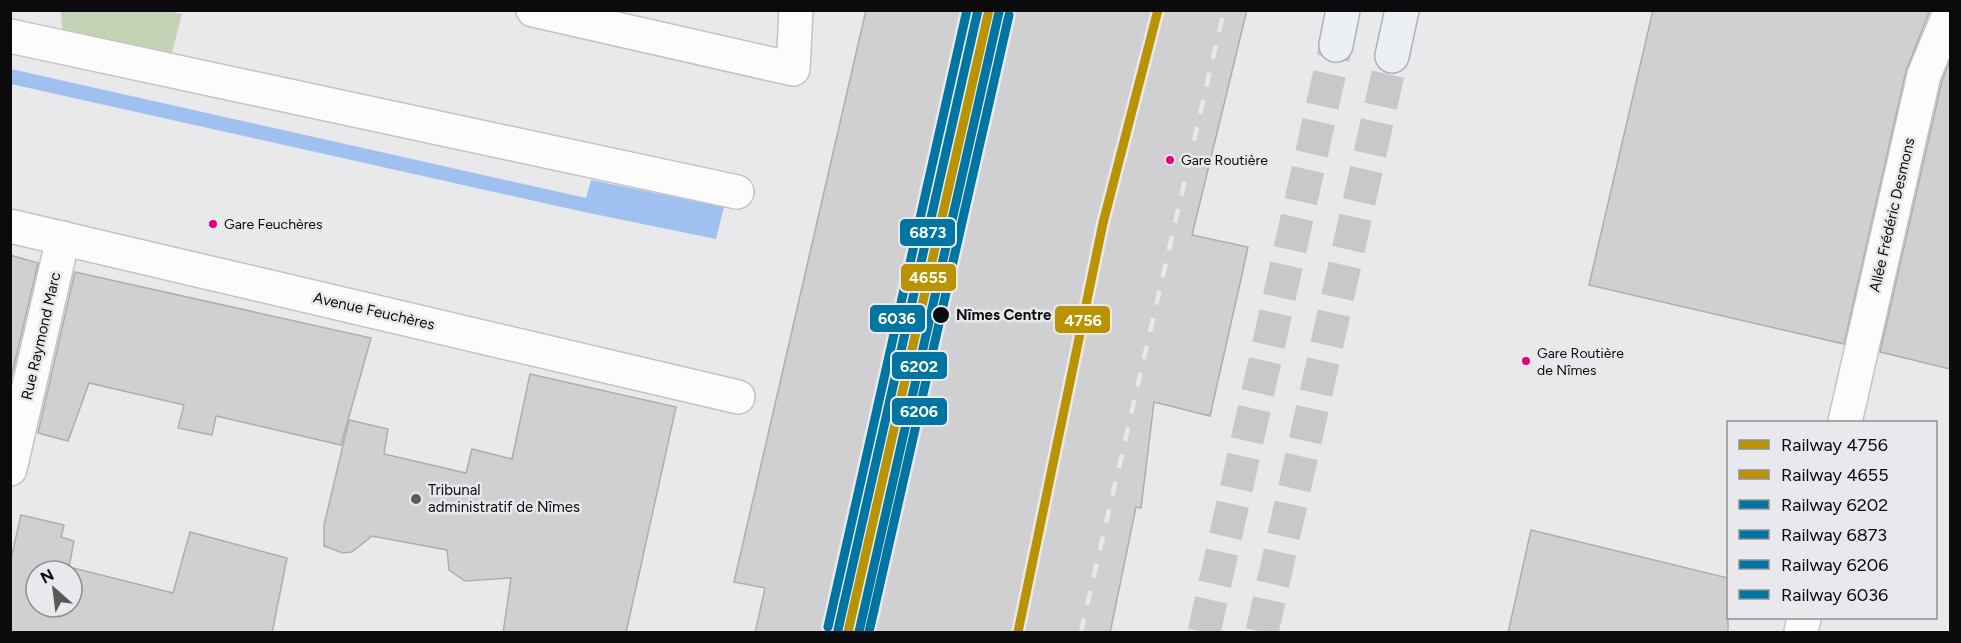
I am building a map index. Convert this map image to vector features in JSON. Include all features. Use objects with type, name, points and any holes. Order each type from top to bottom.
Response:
[{"type":"main road","points":[[1336,45],[1343,10]]},
{"type":"main road","points":[[1392,56],[1402,10]]},
{"type":"street","points":[[533,10],[793,69],[796,10]]},
{"type":"street","name":"Allée Frédéric Desmons","points":[[1845,421],[1924,75],[1950,12]]},
{"type":"street","points":[[10,36],[738,192]]},
{"type":"street","name":"Avenue Feuchères","points":[[10,226],[738,397]]},
{"type":"street","name":"Rue Raymond Marc","points":[[10,469],[63,238]]},
{"type":"green space","points":[[165,10],[182,14],[171,56],[62,29],[61,11]]},
{"type":"water","points":[[11,69],[586,198],[591,180],[724,207],[716,239],[584,212],[11,84]]},
{"type":"building","points":[[866,10],[1247,10],[1192,235],[1248,247],[1241,279],[1210,416],[1154,402],[1141,508],[1136,507],[1110,633],[755,633],[765,588],[734,582]]},
{"type":"building","points":[[1653,10],[1930,10],[1906,71],[1844,344],[1589,285]]},
{"type":"building","points":[[1950,60],[1950,369],[1880,352],[1942,81]]},
{"type":"building","points":[[10,255],[38,263],[10,383]]},
{"type":"building","points":[[75,272],[371,338],[341,445],[216,416],[212,435],[178,428],[184,405],[89,383],[68,441],[38,433]]},
{"type":"building","points":[[530,374],[676,407],[626,633],[503,633],[511,578],[465,581],[449,570],[447,550],[372,536],[352,552],[343,553],[324,546],[324,525],[349,420],[388,429],[384,454],[466,473],[472,449],[512,459]]},
{"type":"building","points":[[21,515],[64,525],[61,537],[74,541],[71,559],[24,559],[24,619],[84,619],[84,571],[173,593],[190,532],[287,558],[272,633],[10,633],[10,563]]},
{"type":"building","points":[[1531,530],[1727,578],[1728,633],[1508,633]]},
{"type":"tunnel","points":[[1204,632],[1336,45]]},
{"type":"tunnel","points":[[1262,632],[1392,56]]},
{"type":"railway","points":[[1081,632],[1224,10]]},
{"type":"rail line","name":"6036","points":[[828,627],[967,10]]},
{"type":"rail line","name":"6873","points":[[838,630],[978,10]]},
{"type":"rail line","name":"4655","points":[[848,632],[989,10]]},
{"type":"rail line","name":"4756","points":[[1018,632],[1103,223],[1158,10]]},
{"type":"rail line","name":"6202","points":[[859,632],[999,12]]},
{"type":"rail line","name":"6206","points":[[869,632],[1009,15]]},
{"type":"place","name":"Gare Routière","points":[[1170,160]]},
{"type":"place","name":"Gare Feuchères","points":[[213,224]]},
{"type":"place","name":"Nîmes Centre","points":[[941,315]]},
{"type":"place","name":"Gare Routière de Nîmes","points":[[1526,361]]},
{"type":"place","name":"Tribunal administratif de Nîmes","points":[[416,499]]}]
